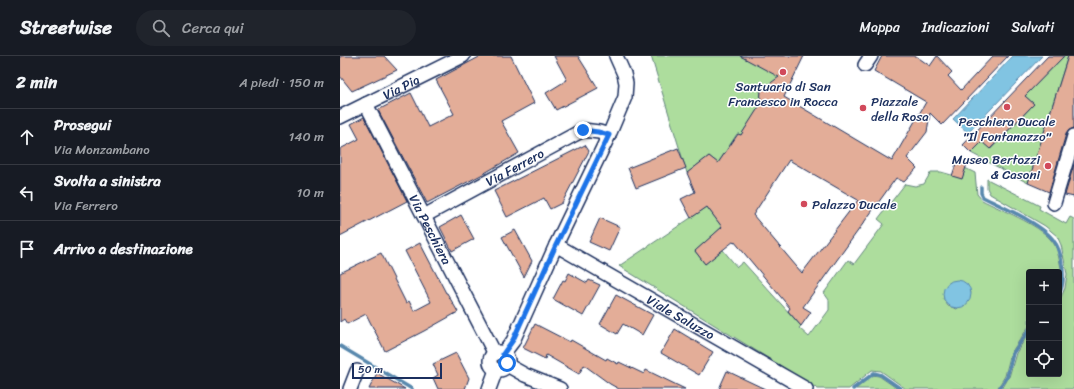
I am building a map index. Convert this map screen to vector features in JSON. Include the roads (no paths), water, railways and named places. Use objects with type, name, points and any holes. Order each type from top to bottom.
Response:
[{"type":"street","name":"Via Pia","points":[[340,117],[463,56]]},
{"type":"street","points":[[489,389],[500,361],[513,340],[556,245],[609,135],[625,97],[626,83],[624,74],[616,56]]},
{"type":"street","name":"Via Peschiera","points":[[366,104],[500,361]]},
{"type":"street","name":"Via Ferrero","points":[[424,216],[583,130],[609,135]]},
{"type":"street","points":[[1054,203],[1074,136]]},
{"type":"street","name":"Viale Saluzzo","points":[[556,245],[806,389]]},
{"type":"street","points":[[500,361],[525,375],[560,389]]},
{"type":"street","points":[[350,389],[357,371]]},
{"type":"water","name":"Peschiera Ducale \"Il Fontanazzo\"","points":[[1013,56],[1042,56],[968,133],[953,119]]},
{"type":"water","points":[[957,280],[963,281],[967,284],[970,288],[970,300],[967,304],[963,307],[957,308],[951,307],[947,304],[944,300],[943,294],[944,288],[947,284],[951,281]]},
{"type":"waterway","points":[[981,187],[983,197],[1032,222],[1049,235],[1056,243],[1063,272],[1062,286]]},
{"type":"waterway","points":[[999,389],[1007,377],[1013,353],[1026,334]]},
{"type":"waterway","points":[[340,346],[412,389]]},
{"type":"waterway","points":[[853,389],[874,373],[881,375],[901,389]]},
{"type":"place","name":"Santuario di San Francesco in Rocca","points":[[783,72]]},
{"type":"place","name":"Peschiera Ducale \"Il Fontanazzo\"","points":[[1007,107]]},
{"type":"place","name":"Piazzale della Rosa","points":[[863,108]]},
{"type":"place","name":"Museo Bertozzi & Casoni","points":[[1048,166]]},
{"type":"place","name":"Palazzo Ducale","points":[[804,204]]}]
